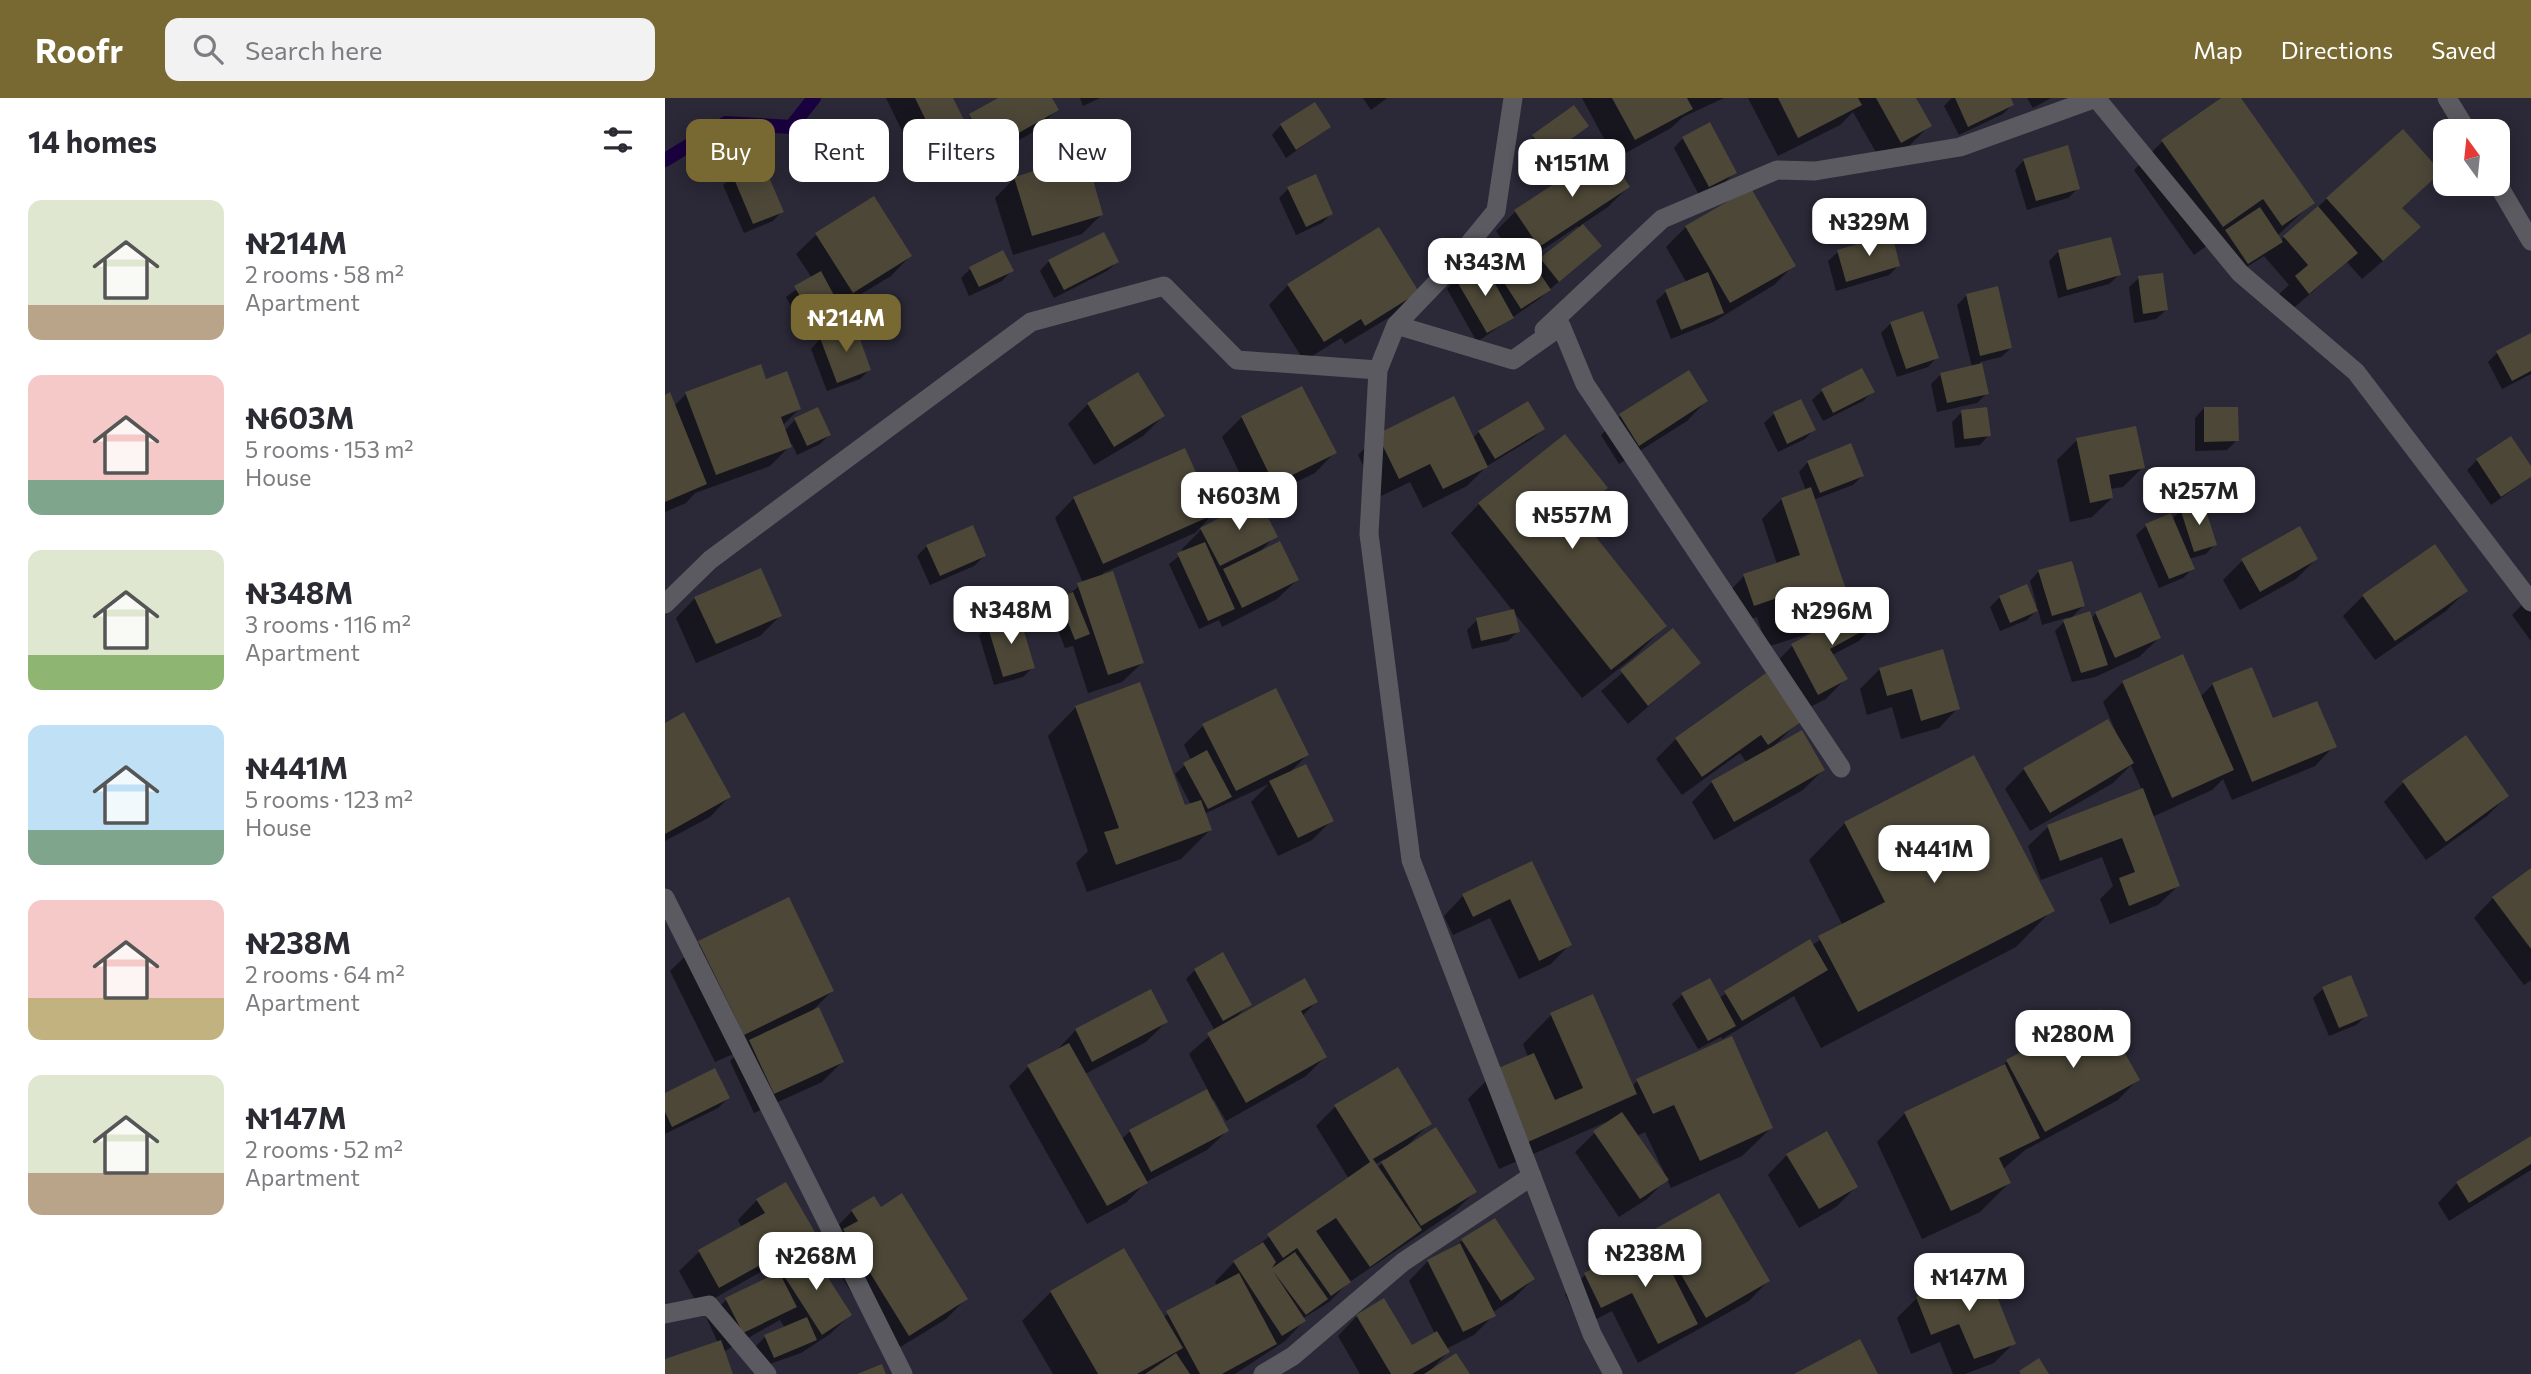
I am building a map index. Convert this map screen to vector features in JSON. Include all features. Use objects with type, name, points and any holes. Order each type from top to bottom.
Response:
[{"type":"street","points":[[1513,98],[1496,211],[1441,278],[1396,325],[1378,370],[1369,534],[1411,860],[1592,1334],[1613,1374]]},
{"type":"street","points":[[1513,360],[1662,219],[1776,170],[1815,171],[1960,147],[2096,98],[2240,273],[2356,372],[2531,601]]},
{"type":"street","points":[[2447,98],[2460,119]]},
{"type":"street","points":[[2505,196],[2531,241]]},
{"type":"street","points":[[665,604],[710,560],[1031,322],[1164,286],[1237,360],[1378,370]]},
{"type":"street","points":[[1396,325],[1513,360]]},
{"type":"street","points":[[1513,360],[1561,326],[1585,384],[1841,768]]},
{"type":"street","points":[[665,898],[903,1374]]},
{"type":"street","points":[[1263,1374],[1293,1356],[1403,1262],[1532,1177]]},
{"type":"street","points":[[665,1314],[709,1305],[767,1374]]},
{"type":"building","points":[[915,98],[953,98],[964,119],[925,119]]},
{"type":"building","points":[[998,98],[1052,98],[1059,110],[1043,119],[1033,119],[1033,125],[1019,133],[1019,119],[972,119],[969,114]]},
{"type":"building","points":[[1612,98],[1687,98],[1693,109],[1635,140]]},
{"type":"building","points":[[1778,98],[1858,98],[1862,105],[1798,138]]},
{"type":"building","points":[[1876,98],[1916,98],[1932,126],[1901,143]]},
{"type":"building","points":[[1955,98],[2011,98],[2014,105],[1968,127]]},
{"type":"building","points":[[2221,98],[2241,98],[2315,203],[2282,226],[2263,199],[2223,227],[2161,140]]},
{"type":"building","points":[[1315,102],[1331,127],[1296,150],[1280,124]]},
{"type":"building","points":[[1574,105],[1589,126],[1548,156],[1532,135]]},
{"type":"building","points":[[1710,122],[1737,173],[1709,187],[1682,137]]},
{"type":"building","points":[[2403,129],[2433,163],[2433,179],[2402,208],[2421,227],[2383,261],[2326,198]]},
{"type":"building","points":[[2068,145],[2080,189],[2036,201],[2023,159]]},
{"type":"building","points":[[1606,150],[1630,187],[1539,247],[1514,210]]},
{"type":"building","points":[[1033,171],[1033,182],[1094,182],[1103,215],[1032,236],[1016,182],[1019,182],[1019,175]]},
{"type":"building","points":[[1316,174],[1333,214],[1306,227],[1287,187]]},
{"type":"building","points":[[735,182],[771,182],[784,212],[753,224]]},
{"type":"building","points":[[1751,188],[1796,266],[1730,303],[1685,226]]},
{"type":"building","points":[[874,196],[912,256],[853,293],[815,233]]},
{"type":"building","points":[[2318,206],[2358,253],[2309,294],[2295,276],[2308,265],[2283,236]]},
{"type":"building","points":[[2260,207],[2283,242],[2248,264],[2225,230]]},
{"type":"building","points":[[1583,224],[1602,246],[1559,282],[1540,258]]},
{"type":"building","points":[[1379,227],[1419,292],[1365,326],[1361,319],[1324,342],[1287,284]]},
{"type":"building","points":[[1104,232],[1119,262],[1064,290],[1048,260]]},
{"type":"building","points":[[1892,234],[1900,266],[1846,282],[1837,250]]},
{"type":"building","points":[[2111,237],[2121,275],[2067,290],[2058,250]]},
{"type":"building","points":[[1521,245],[1551,290],[1521,309],[1492,264]]},
{"type":"building","points":[[1003,250],[1014,271],[979,287],[969,267]]},
{"type":"building","points":[[1483,262],[1514,318],[1487,333],[1455,278]]},
{"type":"building","points":[[821,271],[836,299],[810,314],[794,286]]},
{"type":"building","points":[[1708,272],[1724,313],[1681,330],[1665,290]]},
{"type":"building","points":[[2163,273],[2168,310],[2143,314],[2138,276]]},
{"type":"building","points":[[1998,286],[2012,348],[1980,356],[1966,294]]},
{"type":"building","points":[[1923,311],[1939,358],[1906,369],[1890,322]]},
{"type":"building","points":[[855,325],[871,370],[837,383],[820,338]]},
{"type":"building","points":[[2531,333],[2531,371],[2512,381],[2496,351]]},
{"type":"building","points":[[1982,363],[1989,394],[1947,403],[1940,373]]},
{"type":"building","points":[[761,364],[766,379],[787,371],[801,409],[781,417],[792,447],[716,475],[685,392]]},
{"type":"building","points":[[1862,368],[1875,392],[1833,413],[1821,389]]},
{"type":"building","points":[[1689,370],[1708,401],[1639,446],[1619,414]]},
{"type":"building","points":[[1138,372],[1165,416],[1114,447],[1087,403]]},
{"type":"building","points":[[1302,386],[1337,453],[1274,484],[1241,416]]},
{"type":"building","points":[[670,392],[707,484],[665,502],[665,395]]},
{"type":"building","points":[[1454,396],[1488,467],[1443,489],[1430,464],[1399,479],[1377,434]]},
{"type":"building","points":[[1801,399],[1816,430],[1787,444],[1773,412]]},
{"type":"building","points":[[1528,401],[1545,429],[1495,459],[1478,431]]},
{"type":"building","points":[[818,407],[831,435],[807,446],[794,418]]},
{"type":"building","points":[[1987,407],[1991,436],[1964,439],[1961,410]]},
{"type":"building","points":[[2204,407],[2238,407],[2239,441],[2204,442]]},
{"type":"building","points":[[2136,426],[2145,468],[2109,475],[2113,498],[2090,503],[2076,438]]},
{"type":"building","points":[[1565,434],[1608,488],[1576,512],[1667,626],[1611,670],[1478,503]]},
{"type":"building","points":[[2511,436],[2531,466],[2531,477],[2501,497],[2476,459]]},
{"type":"building","points":[[1851,443],[1864,476],[1820,493],[1807,461]]},
{"type":"building","points":[[1185,448],[1215,514],[1103,564],[1073,497]]},
{"type":"building","points":[[1811,487],[1852,607],[1787,629],[1777,598],[1754,606],[1743,574],[1800,555],[1781,498]]},
{"type":"building","points":[[1258,498],[1278,537],[1220,566],[1200,528]]},
{"type":"building","points":[[2203,501],[2217,545],[2194,552],[2180,508]]},
{"type":"building","points":[[2171,513],[2195,569],[2169,579],[2145,524]]},
{"type":"building","points":[[973,525],[986,556],[940,576],[926,545]]},
{"type":"building","points":[[2300,526],[2318,559],[2260,592],[2241,559]]},
{"type":"building","points":[[1280,541],[1299,580],[1242,608],[1223,569]]},
{"type":"building","points":[[1205,542],[1235,609],[1208,621],[1177,553]]},
{"type":"building","points":[[2435,544],[2468,591],[2395,641],[2362,595]]},
{"type":"building","points":[[2072,561],[2085,606],[2052,616],[2038,570]]},
{"type":"building","points":[[761,568],[782,616],[716,644],[694,597]]},
{"type":"building","points":[[1113,571],[1144,663],[1108,675],[1077,583]]},
{"type":"building","points":[[2027,584],[2038,611],[2010,623],[1999,596]]},
{"type":"building","points":[[1073,592],[1090,634],[1075,640],[1058,598]]},
{"type":"building","points":[[2141,592],[2161,638],[2115,658],[2095,612]]},
{"type":"building","points":[[1870,602],[1881,621],[1830,649],[1848,679],[1818,695],[1791,644]]},
{"type":"building","points":[[1514,609],[1520,632],[1481,641],[1476,618]]},
{"type":"building","points":[[2090,611],[2108,665],[2081,673],[2063,620]]},
{"type":"building","points":[[1019,615],[1035,668],[1003,677],[987,624]]},
{"type":"building","points":[[1673,628],[1701,663],[1648,706],[1620,670]]},
{"type":"building","points":[[1943,649],[1960,709],[1921,721],[1912,689],[1887,696],[1879,668]]},
{"type":"building","points":[[2183,654],[2234,770],[2172,798],[2122,681]]},
{"type":"building","points":[[2252,667],[2273,718],[2317,701],[2337,747],[2252,782],[2212,683]]},
{"type":"building","points":[[1766,673],[1801,722],[1768,745],[1761,735],[1702,777],[1675,738]]},
{"type":"building","points":[[1140,682],[1185,805],[1201,800],[1212,830],[1116,865],[1104,832],[1119,828],[1075,706]]},
{"type":"building","points":[[1276,688],[1309,755],[1236,791],[1202,724]]},
{"type":"building","points":[[684,712],[731,797],[665,834],[665,723]]},
{"type":"building","points":[[2108,719],[2134,763],[2050,813],[2023,768]]},
{"type":"building","points":[[1802,730],[1825,770],[1734,822],[1711,781]]},
{"type":"building","points":[[2466,735],[2509,796],[2446,842],[2402,781]]},
{"type":"building","points":[[1207,750],[1232,797],[1208,809],[1183,763]]},
{"type":"building","points":[[1974,755],[2055,911],[1858,1012],[1818,936],[1885,902],[1844,822]]},
{"type":"building","points":[[1306,764],[1334,821],[1298,838],[1269,781]]},
{"type":"building","points":[[2143,788],[2180,886],[2129,906],[2119,878],[2135,872],[2122,838],[2060,861],[2047,825]]},
{"type":"building","points":[[1532,861],[1572,945],[1539,961],[1510,899],[1473,917],[1462,894]]},
{"type":"building","points":[[2531,868],[2531,949],[2492,897]]},
{"type":"building","points":[[789,897],[834,991],[744,1035],[698,941]]},
{"type":"building","points":[[1810,939],[1828,970],[1742,1021],[1724,991]]},
{"type":"building","points":[[1223,952],[1252,1005],[1223,1021],[1194,969]]},
{"type":"building","points":[[2351,975],[2368,1016],[2339,1028],[2322,987]]},
{"type":"building","points":[[1305,978],[1318,1002],[1301,1011],[1327,1057],[1246,1103],[1207,1033]]},
{"type":"building","points":[[1710,978],[1736,1026],[1708,1041],[1681,993]]},
{"type":"building","points":[[1151,989],[1168,1022],[1092,1062],[1075,1029]]},
{"type":"building","points":[[1593,994],[1637,1094],[1528,1142],[1496,1069],[1534,1053],[1555,1100],[1583,1088],[1550,1013]]},
{"type":"building","points":[[819,1007],[844,1062],[774,1094],[749,1040]]},
{"type":"building","points":[[2100,1009],[2140,1080],[2045,1132],[2006,1060]]},
{"type":"building","points":[[1732,1036],[1773,1128],[1700,1161],[1674,1105],[1653,1114],[1636,1079]]},
{"type":"building","points":[[1069,1043],[1148,1183],[1107,1206],[1027,1065]]},
{"type":"building","points":[[2005,1064],[2040,1138],[1999,1158],[2011,1183],[1951,1211],[1904,1112]]},
{"type":"building","points":[[1398,1067],[1432,1124],[1373,1159],[1422,1230],[1370,1267],[1336,1218],[1316,1231],[1351,1282],[1331,1296],[1297,1248],[1283,1258],[1267,1234],[1370,1162],[1334,1105]]},
{"type":"building","points":[[715,1068],[730,1098],[672,1127],[665,1112],[665,1093]]},
{"type":"building","points":[[1207,1089],[1229,1131],[1151,1172],[1129,1130]]},
{"type":"building","points":[[1622,1112],[1669,1180],[1640,1199],[1593,1131]]},
{"type":"building","points":[[1436,1127],[1477,1192],[1421,1226],[1381,1162]]},
{"type":"building","points":[[1827,1131],[1858,1187],[1819,1209],[1786,1154]]},
{"type":"building","points":[[2531,1136],[2531,1164],[2469,1203],[2456,1182]]},
{"type":"building","points":[[786,1182],[816,1234],[719,1288],[698,1250],[765,1213],[756,1199]]},
{"type":"building","points":[[902,1193],[968,1299],[909,1336],[843,1229],[858,1221],[851,1210],[874,1196],[881,1207]]},
{"type":"building","points":[[1719,1193],[1770,1281],[1706,1318],[1655,1229]]},
{"type":"building","points":[[1495,1218],[1535,1279],[1501,1301],[1461,1239]]},
{"type":"building","points":[[1654,1237],[1698,1324],[1658,1344],[1632,1293],[1601,1308],[1584,1273]]},
{"type":"building","points":[[1263,1242],[1276,1262],[1272,1268],[1295,1252],[1328,1299],[1306,1315],[1273,1271],[1306,1321],[1282,1336],[1233,1261]]},
{"type":"building","points":[[1460,1243],[1496,1316],[1463,1332],[1427,1260]]},
{"type":"building","points":[[809,1248],[852,1315],[822,1335],[779,1268]]},
{"type":"building","points":[[1124,1248],[1183,1348],[1137,1374],[1098,1374],[1050,1291]]},
{"type":"building","points":[[1986,1269],[2016,1344],[1974,1359],[1959,1324],[1931,1335],[1916,1297]]},
{"type":"building","points":[[779,1272],[797,1307],[743,1333],[725,1298]]},
{"type":"building","points":[[1239,1273],[1277,1344],[1222,1374],[1200,1374],[1166,1311]]},
{"type":"building","points":[[1384,1298],[1412,1345],[1437,1331],[1450,1352],[1412,1374],[1391,1374],[1356,1315]]},
{"type":"building","points":[[807,1317],[817,1340],[774,1358],[764,1335]]},
{"type":"building","points":[[1860,1339],[1878,1374],[1794,1374]]},
{"type":"building","points":[[721,1340],[733,1374],[665,1374],[665,1359]]},
{"type":"building","points":[[1176,1353],[1190,1374],[1145,1374]]},
{"type":"building","points":[[1456,1353],[1470,1374],[1424,1374]]},
{"type":"building","points":[[2039,1358],[2049,1374],[2021,1374],[2019,1371]]},
{"type":"building","points":[[882,1364],[886,1374],[857,1374]]},
{"type":"waterway","points":[[665,160],[726,123],[791,127],[814,98]]}]
